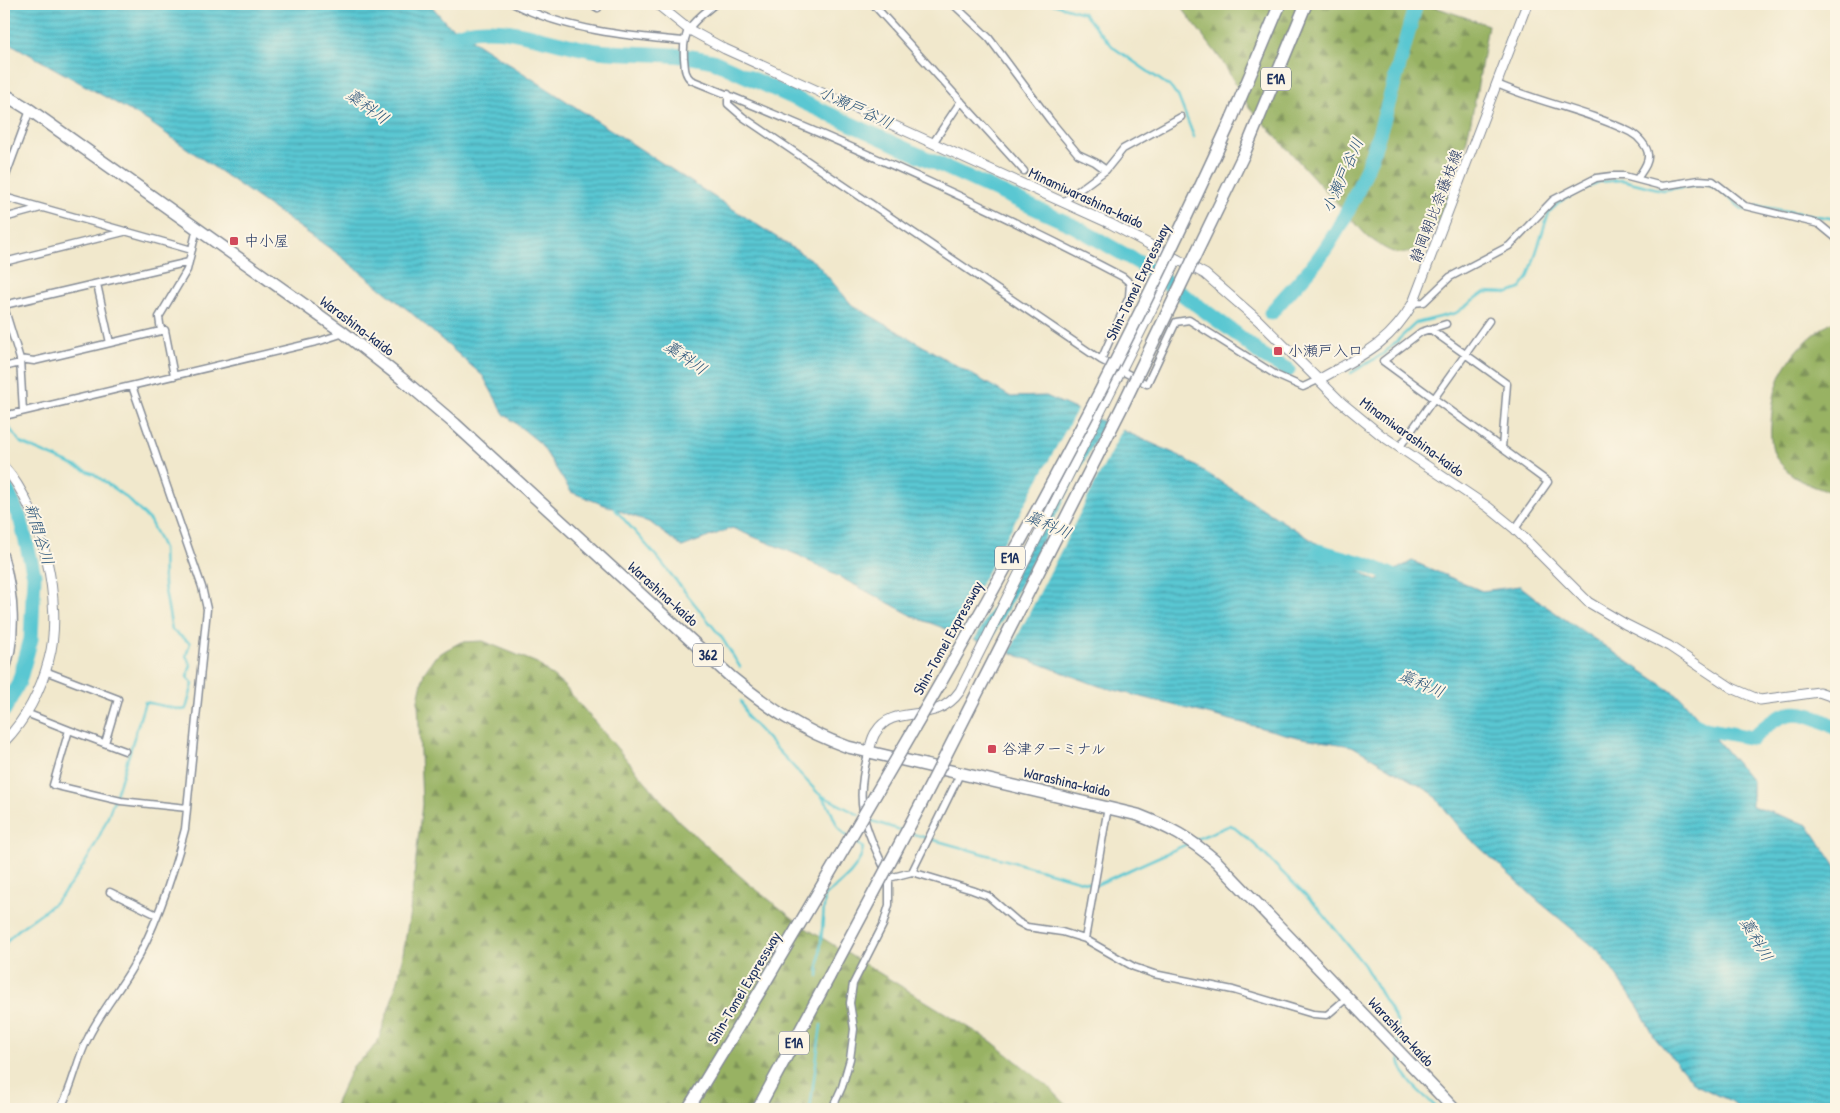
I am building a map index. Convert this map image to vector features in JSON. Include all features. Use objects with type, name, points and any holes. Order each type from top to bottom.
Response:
[{"type":"highway","name":"Shin-Tomei Expressway","points":[[688,1109],[893,765],[1044,497],[1151,291],[1232,118],[1280,4]]},
{"type":"highway","name":"E1A","points":[[758,1109],[918,808],[1121,409],[1244,154],[1306,4]]},
{"type":"highway","points":[[1277,78],[1311,4]]},
{"type":"highway","name":"Warashina-kaido","points":[[4,94],[30,110],[344,333],[455,424],[724,670],[774,711],[826,739],[1138,815],[1172,828],[1198,846],[1216,861],[1454,1109]]},
{"type":"main road","name":"Minamiwarashina-kaido","points":[[657,4],[688,29],[725,49],[1111,224],[1205,274],[1258,320],[1342,403],[1400,448],[1488,507],[1515,529],[1588,602],[1625,624],[1669,646],[1732,688],[1760,700],[1819,692],[1836,698]]},
{"type":"main road","name":"静岡朝比奈藤枝線","points":[[1320,380],[1385,340],[1402,322],[1413,303],[1527,4]]},
{"type":"main road","points":[[869,751],[876,732],[889,720],[906,714],[939,710],[953,702],[960,691],[1177,259]]},
{"type":"main road","points":[[4,467],[23,494],[41,535],[53,607],[53,634],[45,671],[26,713],[4,742]]},
{"type":"street","points":[[514,4],[545,17],[598,31],[683,41]]},
{"type":"street","points":[[591,4],[598,8]]},
{"type":"street","points":[[715,4],[688,29],[683,41],[686,76],[691,80],[728,94],[1040,233],[1123,277],[1130,284],[1131,290],[1101,360]]},
{"type":"street","points":[[873,4],[1024,171]]},
{"type":"street","points":[[952,4],[989,38],[1050,120],[1078,154],[1106,170]]},
{"type":"street","points":[[1497,84],[1522,95],[1580,112],[1632,133],[1642,142],[1649,155],[1647,163],[1637,179]]},
{"type":"street","points":[[728,94],[728,104],[743,117],[1101,360],[1147,384],[1176,322],[1189,320],[1276,375],[1303,387],[1320,380]]},
{"type":"street","points":[[933,143],[961,101]]},
{"type":"street","points":[[4,181],[30,110]]},
{"type":"street","points":[[1064,202],[1106,170],[1123,148],[1181,117]]},
{"type":"street","points":[[1413,303],[1424,302],[1450,277],[1509,246],[1543,209],[1563,194],[1596,178],[1624,176],[1662,186],[1699,180],[1713,181],[1745,206],[1819,224],[1836,238]]},
{"type":"street","points":[[4,197],[192,250]]},
{"type":"street","points":[[4,218],[41,208]]},
{"type":"street","points":[[161,331],[159,316],[187,270],[196,228]]},
{"type":"street","points":[[4,262],[126,231]]},
{"type":"street","points":[[23,411],[20,361],[5,321],[4,306],[189,262]]},
{"type":"street","points":[[97,284],[110,343]]},
{"type":"street","points":[[1400,448],[1489,321]]},
{"type":"street","points":[[1446,324],[1421,332],[1383,361],[1548,482],[1515,529]]},
{"type":"street","points":[[1430,329],[1507,384],[1502,448]]},
{"type":"street","points":[[4,367],[20,361],[34,361],[165,330],[174,376]]},
{"type":"street","points":[[4,416],[320,341],[344,333]]},
{"type":"street","points":[[60,1109],[66,1100],[87,1040],[133,967],[157,915],[177,860],[185,829],[207,609],[199,578],[132,386]]},
{"type":"street","points":[[4,555],[9,572],[14,625],[10,661],[4,676]]},
{"type":"street","points":[[45,671],[118,699],[105,744]]},
{"type":"street","points":[[26,713],[125,751]]},
{"type":"street","points":[[69,730],[53,785],[121,801],[187,808]]},
{"type":"street","points":[[832,1109],[842,1087],[850,1059],[854,1029],[850,1003],[853,984],[883,925],[889,905],[889,878],[866,830],[861,810],[863,770],[869,751]]},
{"type":"street","points":[[912,872],[961,772]]},
{"type":"street","points":[[1085,939],[1108,807]]},
{"type":"street","points":[[889,878],[912,872],[988,896],[1018,922],[1027,927],[1062,932],[1085,939],[1134,967],[1154,974],[1233,990],[1312,1014],[1327,1015],[1348,998]]},
{"type":"street","points":[[110,892],[157,915]]},
{"type":"green space","points":[[1179,4],[1426,4],[1488,25],[1464,150],[1454,185],[1442,215],[1427,239],[1409,252],[1398,253],[1388,250],[1368,237],[1249,107],[1222,61]]},
{"type":"green space","points":[[1836,320],[1836,493],[1805,483],[1792,475],[1777,459],[1772,445],[1771,434],[1774,398],[1786,366],[1811,337]]},
{"type":"green space","points":[[483,641],[537,663],[565,687],[679,821],[749,884],[804,927],[991,1041],[1051,1089],[1070,1109],[333,1109],[353,1066],[369,1053],[379,1039],[399,977],[410,912],[422,804],[418,700],[424,673],[435,657],[446,650],[461,642]]},
{"type":"water","points":[[4,4],[430,4],[446,23],[816,263],[852,305],[1011,397],[1046,396],[1180,456],[1376,581],[1412,561],[1482,591],[1520,586],[1547,607],[1680,697],[1752,781],[1752,806],[1808,825],[1836,867],[1836,1109],[1738,1109],[1733,1102],[1696,1085],[1655,1038],[1639,1008],[1599,951],[1537,900],[1464,833],[1432,793],[1352,746],[1297,737],[1099,686],[917,618],[798,555],[732,528],[682,547],[651,523],[571,492],[540,443],[504,414],[483,376],[408,310],[338,254],[148,121],[4,40]]},
{"type":"pier","points":[[1078,408],[1097,416],[1081,448],[973,642],[953,634]]},
{"type":"pier","points":[[1106,420],[1123,428],[1008,655],[988,647]]},
{"type":"waterway","points":[[1053,4],[1083,13],[1114,48],[1169,86],[1178,96],[1194,137]]},
{"type":"waterway","name":"小瀬戸谷川","points":[[1271,313],[1321,255],[1355,197],[1379,134],[1416,4]]},
{"type":"waterway","name":"小瀬戸谷川","points":[[448,38],[466,32],[503,31],[598,51],[670,55],[713,61],[1074,226],[1141,264],[1235,333],[1263,356],[1288,370]]},
{"type":"waterway","points":[[1351,373],[1383,354],[1416,323],[1456,313],[1485,292],[1509,293],[1520,289],[1528,278],[1549,212],[1561,201],[1599,182],[1622,180],[1662,190],[1706,184],[1717,188],[1742,209],[1749,210]]},
{"type":"waterway","points":[[1757,206],[1836,219]]},
{"type":"waterway","points":[[4,421],[21,443],[94,474],[128,499],[150,521],[163,548],[164,585],[172,630],[190,643],[186,656],[191,665],[187,677],[193,684],[186,709],[182,710],[145,702],[112,806],[89,856],[75,879],[57,900],[23,926],[5,944]]},
{"type":"waterway","name":"新間谷川","points":[[4,484],[21,521],[34,575],[31,639],[19,682],[4,710]]},
{"type":"waterway","points":[[614,508],[657,557],[722,638],[740,667]]},
{"type":"waterway","name":"藁科川","points":[[1318,551],[1365,564],[1407,582]]},
{"type":"waterway","points":[[741,701],[748,718],[818,793]]},
{"type":"waterway","points":[[1691,722],[1705,729],[1753,738],[1774,720],[1792,714],[1812,716],[1836,728]]},
{"type":"waterway","points":[[819,794],[859,815]]},
{"type":"waterway","points":[[822,797],[839,828],[847,836]]},
{"type":"waterway","points":[[866,819],[903,831]]},
{"type":"waterway","points":[[1194,840],[1231,825],[1253,843],[1319,909],[1364,965],[1397,1021],[1399,1045]]},
{"type":"waterway","points":[[909,833],[1096,885],[1187,844]]},
{"type":"waterway","points":[[818,976],[825,896],[849,875],[858,863],[863,848],[854,840]]},
{"type":"waterway","points":[[810,1109],[821,1025]]},
{"type":"waterway","points":[[1399,1058],[1400,1065],[1408,1079],[1438,1109]]},
{"type":"place","name":"中小屋","points":[[234,241]]},
{"type":"place","name":"小瀬戸入口","points":[[1278,351]]},
{"type":"place","name":"谷津ターミナル","points":[[992,749]]}]
